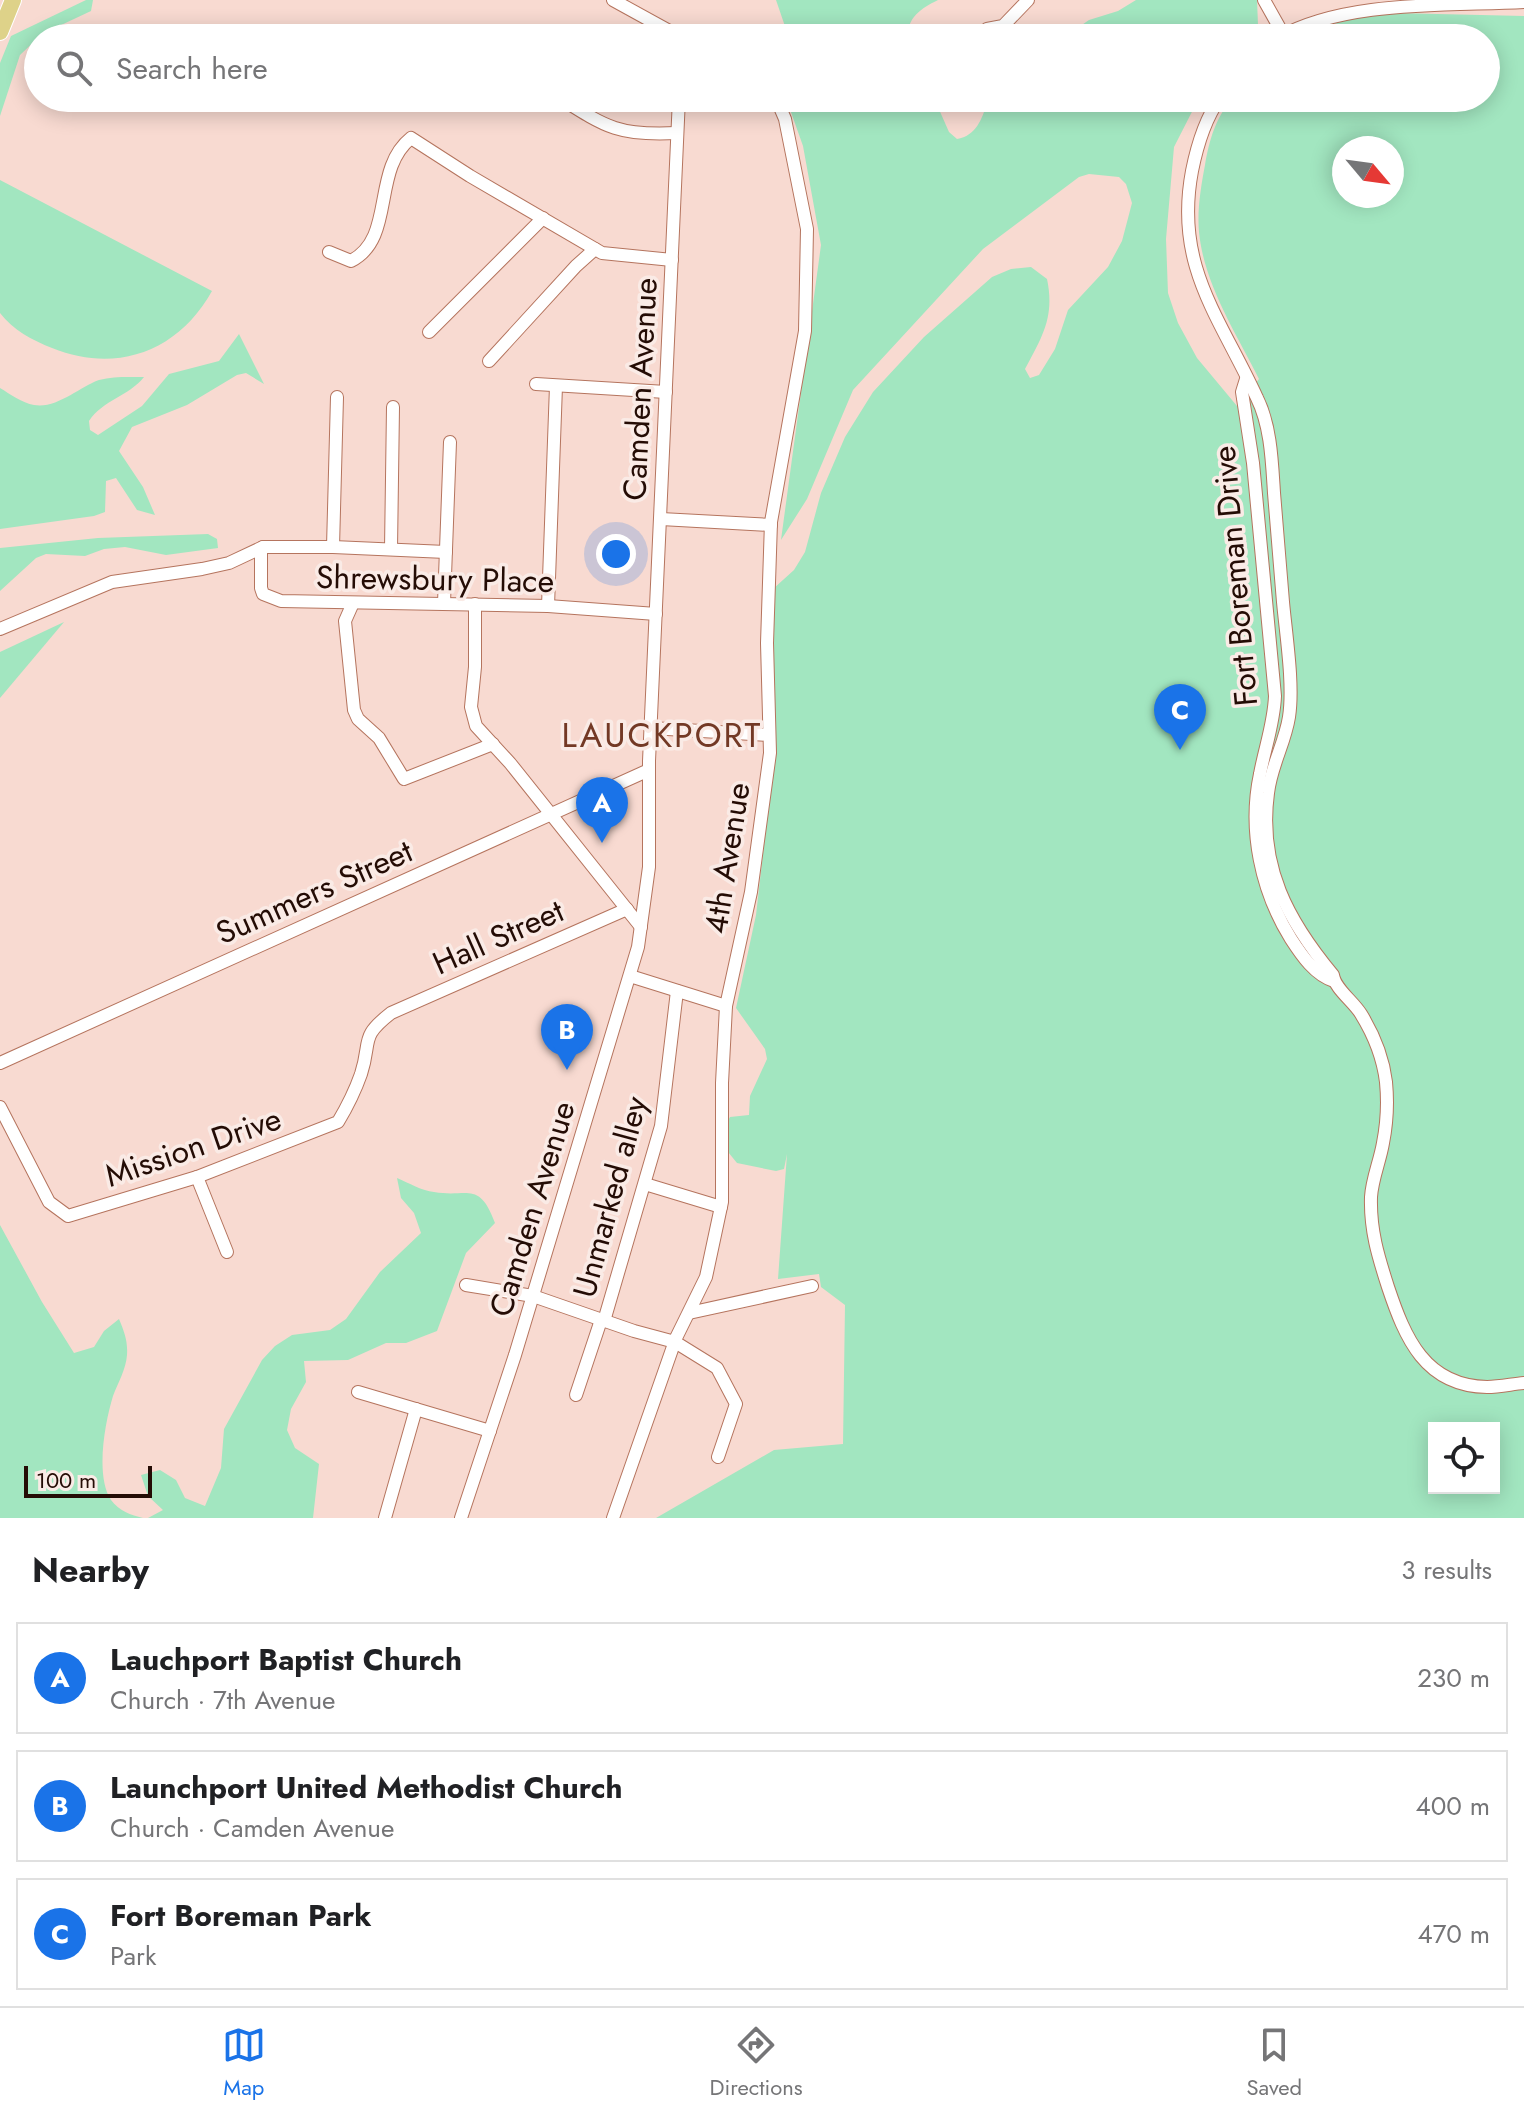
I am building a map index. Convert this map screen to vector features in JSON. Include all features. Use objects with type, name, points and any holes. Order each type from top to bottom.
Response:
[{"type":"main road","points":[[0,32],[13,0]]},
{"type":"street","points":[[613,0],[656,24]]},
{"type":"street","points":[[1005,24],[1028,0]]},
{"type":"street","points":[[1264,0],[1275,24]]},
{"type":"street","points":[[1303,24],[1322,14],[1353,5],[1439,0],[1524,2]]},
{"type":"street","points":[[582,112],[619,131],[677,133]]},
{"type":"street","name":"Camden Avenue","points":[[461,1518],[533,1296],[630,976],[641,927],[649,867],[649,770],[678,112]]},
{"type":"street","name":"4th Avenue","points":[[613,1518],[675,1342],[706,1277],[721,1207],[726,1006],[751,892],[770,753],[767,643],[771,525],[805,331],[807,229],[782,112]]},
{"type":"street","name":"Fort Boreman Drive","points":[[1213,112],[1201,135],[1194,159],[1186,208],[1188,237],[1196,272],[1258,399],[1267,432],[1290,716],[1268,792],[1267,839],[1275,881],[1297,937]]},
{"type":"street","points":[[329,252],[351,261],[364,254],[377,231],[390,167],[411,138],[602,253],[672,260]]},
{"type":"street","points":[[429,332],[543,218]]},
{"type":"street","points":[[489,361],[595,249]]},
{"type":"street","name":"Fort Boreman Drive","points":[[1246,379],[1242,392],[1253,463],[1275,708],[1256,794],[1257,840],[1273,904],[1316,971],[1334,981],[1360,1013],[1378,1045],[1386,1079],[1387,1121],[1372,1192],[1371,1222],[1375,1245],[1394,1303],[1412,1345],[1428,1365],[1459,1382],[1489,1387],[1524,1383]]},
{"type":"street","points":[[536,384],[666,392]]},
{"type":"street","points":[[548,606],[556,386]]},
{"type":"street","points":[[333,547],[337,397]]},
{"type":"street","points":[[391,549],[393,407]]},
{"type":"street","points":[[444,603],[450,442]]},
{"type":"street","points":[[661,519],[771,525]]},
{"type":"street","points":[[0,629],[112,582],[229,563],[263,547],[446,552]]},
{"type":"street","name":"Shrewsbury Place","points":[[263,547],[261,588],[267,597],[281,601],[548,606],[656,614]]},
{"type":"street","points":[[353,603],[345,621],[354,710],[358,719],[379,738],[404,779],[493,744]]},
{"type":"street","points":[[475,604],[475,667],[471,707],[476,726],[641,927]]},
{"type":"street","points":[[1268,630],[1285,628]]},
{"type":"street","points":[[651,728],[769,735]]},
{"type":"street","name":"Summers Street","points":[[0,1063],[649,770]]},
{"type":"street","name":"Hall Street","points":[[391,1013],[627,909]]},
{"type":"street","points":[[630,976],[726,1006]]},
{"type":"street","name":"Unmarked alley","points":[[576,1395],[661,1126],[677,991]]},
{"type":"street","name":"Mission Drive","points":[[0,1107],[49,1202],[68,1216],[197,1177],[338,1122],[362,1073],[366,1040],[372,1028],[391,1013]]},
{"type":"street","points":[[197,1177],[227,1252]]},
{"type":"street","points":[[645,1184],[721,1207]]},
{"type":"street","points":[[466,1285],[533,1296],[675,1342],[717,1368],[736,1404],[718,1457]]},
{"type":"street","points":[[689,1313],[812,1286]]},
{"type":"street","points":[[358,1392],[490,1431]]},
{"type":"street","points":[[385,1518],[416,1409]]},
{"type":"green space","points":[[86,0],[93,0],[91,11],[63,24],[36,24]]},
{"type":"green space","points":[[776,0],[938,0],[916,14],[910,24],[784,24]]},
{"type":"green space","points":[[1136,0],[1257,0],[1258,24],[1083,24],[1118,11]]},
{"type":"green space","points":[[1394,13],[1524,16],[1524,1518],[656,1518],[774,1450],[843,1444],[845,1305],[821,1287],[819,1274],[778,1279],[787,1154],[784,1169],[776,1171],[737,1163],[724,1147],[725,1126],[730,1117],[749,1115],[750,1096],[767,1059],[765,1049],[736,1008],[756,915],[773,766],[773,589],[794,570],[805,552],[821,493],[845,437],[873,392],[924,337],[992,277],[1011,269],[1031,267],[1047,279],[1049,292],[1045,326],[1025,369],[1030,378],[1039,375],[1055,349],[1068,310],[1108,267],[1122,241],[1132,203],[1126,184],[1119,177],[1089,174],[1079,177],[983,249],[853,390],[807,499],[781,540],[821,245],[803,146],[791,112],[940,112],[949,132],[957,139],[974,131],[984,112],[1192,112],[1174,147],[1166,239],[1168,293],[1178,323],[1197,358],[1237,406],[1259,379],[1214,289],[1202,251],[1199,224],[1209,147],[1223,112],[1500,112],[1500,24],[1335,24]]},
{"type":"green space","points":[[24,30],[24,51],[20,55],[0,116],[0,63],[11,36]]},
{"type":"green space","points":[[0,180],[212,291],[182,329],[163,343],[143,352],[99,359],[76,356],[30,338],[0,313]]},
{"type":"green space","points":[[239,334],[264,384],[246,373],[237,375],[187,405],[132,427],[119,451],[143,487],[155,515],[137,510],[116,478],[106,481],[105,512],[0,529],[0,388],[25,402],[43,405],[59,401],[99,380],[144,377],[101,408],[89,421],[90,430],[98,435],[142,406],[169,374],[219,361]]},
{"type":"green space","points":[[208,534],[217,539],[218,548],[166,555],[125,547],[104,549],[85,556],[46,554],[36,558],[0,591],[0,548],[98,538]]},
{"type":"green space","points":[[64,622],[0,698],[0,652]]},
{"type":"green space","points":[[397,1178],[429,1191],[478,1196],[484,1201],[495,1223],[466,1253],[437,1331],[406,1343],[386,1343],[348,1360],[304,1361],[306,1382],[291,1409],[287,1430],[295,1448],[319,1464],[313,1518],[148,1518],[163,1510],[148,1496],[141,1475],[160,1470],[176,1480],[185,1498],[205,1506],[221,1468],[224,1429],[262,1360],[275,1346],[292,1335],[330,1330],[346,1319],[380,1272],[421,1233],[414,1213],[401,1198]]},
{"type":"green space","points":[[0,1225],[74,1353],[94,1347],[104,1331],[119,1319],[127,1355],[107,1420],[103,1477],[114,1504],[143,1518],[0,1518]]},
{"type":"place","name":"Fort Boreman Park","points":[[1180,750]]},
{"type":"place","name":"Lauchport Baptist Church","points":[[602,843]]},
{"type":"place","name":"Launchport United Methodist Church","points":[[567,1070]]},
{"type":"district","name":"LAUCKPORT","points":[[662,735]]}]
